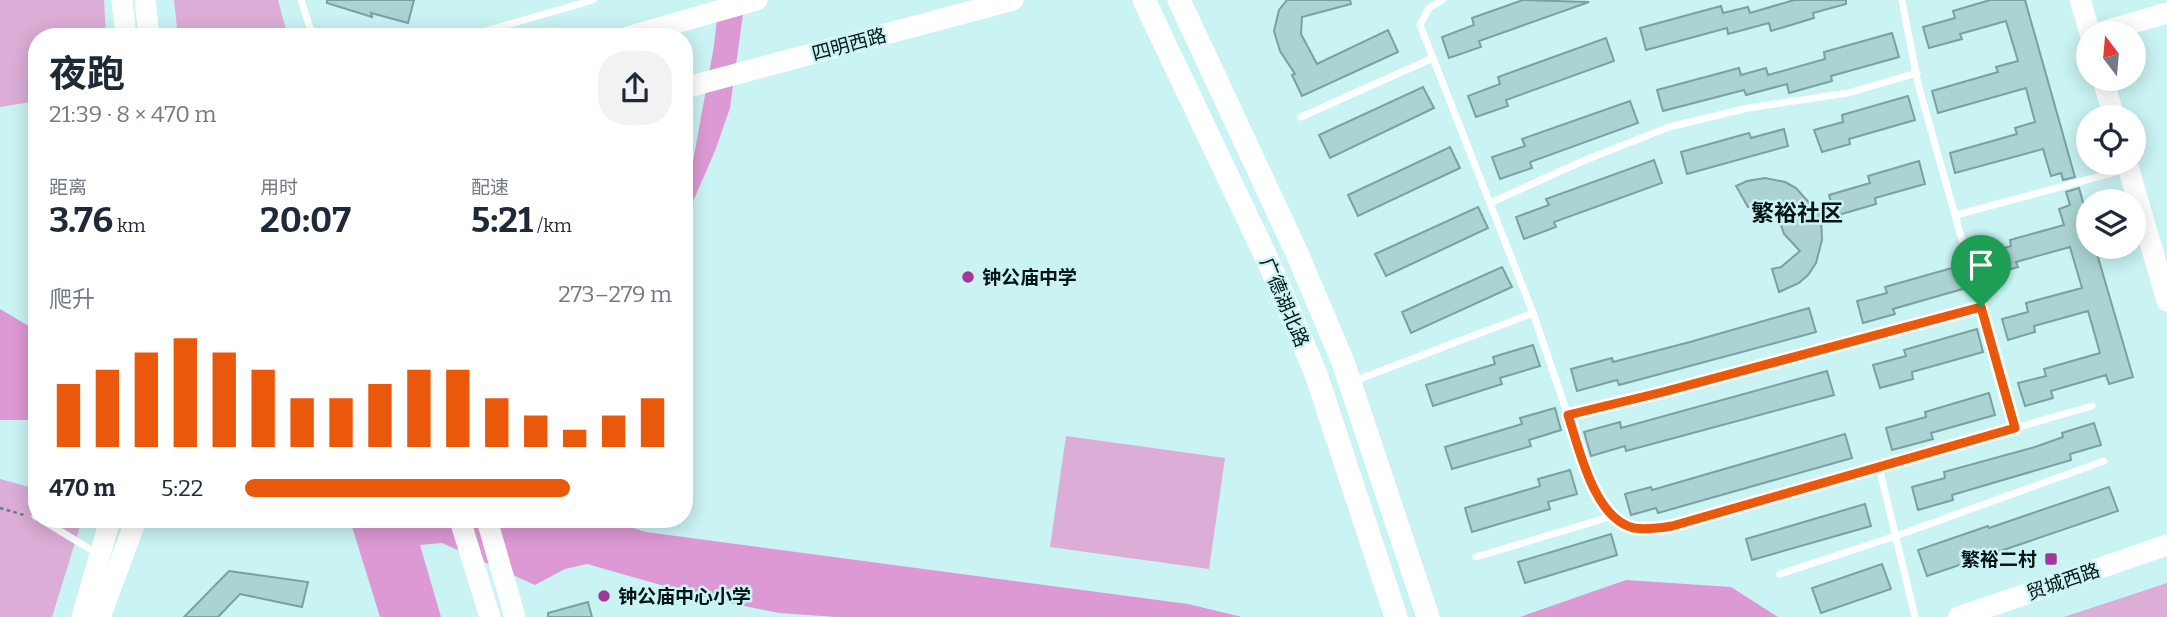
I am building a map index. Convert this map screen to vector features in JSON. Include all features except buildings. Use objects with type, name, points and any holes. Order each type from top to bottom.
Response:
[{"type":"main road","points":[[122,0],[125,28]]},
{"type":"main road","points":[[145,0],[148,28]]},
{"type":"main road","points":[[654,28],[705,11],[757,0]]},
{"type":"main road","name":"四明西路","points":[[693,86],[1013,0]]},
{"type":"main road","name":"广德湖北路","points":[[1144,0],[1269,263],[1311,362],[1396,617]]},
{"type":"main road","name":"广德湖北路","points":[[1180,0],[1305,272],[1350,383],[1428,617]]},
{"type":"main road","points":[[2080,0],[2086,21]]},
{"type":"main road","points":[[2139,21],[2167,13]]},
{"type":"main road","points":[[2131,175],[2167,301]]},
{"type":"main road","points":[[82,617],[108,528]]},
{"type":"main road","points":[[100,617],[133,528]]},
{"type":"main road","points":[[463,528],[490,617]]},
{"type":"main road","points":[[489,528],[515,617]]},
{"type":"main road","name":"贸城西路","points":[[1959,617],[2167,545]]},
{"type":"lane","points":[[300,0],[310,28]]},
{"type":"lane","points":[[496,28],[593,0]]},
{"type":"lane","points":[[1442,0],[1429,8],[1420,25],[1533,313],[1589,477],[1603,505],[1613,516],[1633,528],[1672,526],[2092,406]]},
{"type":"lane","points":[[1902,0],[1917,74],[2015,428]]},
{"type":"lane","points":[[1301,117],[1433,58]]},
{"type":"lane","points":[[1490,203],[1583,161],[1670,127],[1748,108],[1847,93],[1917,74]]},
{"type":"lane","points":[[1956,215],[2096,175]]},
{"type":"lane","points":[[1568,415],[1981,307]]},
{"type":"lane","points":[[1350,383],[1533,313]]},
{"type":"lane","points":[[1780,574],[1896,536],[2104,461]]},
{"type":"lane","points":[[1879,467],[1915,617]]},
{"type":"lane","points":[[1476,557],[1613,516]]},
{"type":"lane","points":[[55,528],[100,556]]},
{"type":"path","points":[[0,508],[28,516]]},
{"type":"shaded area","points":[[0,0],[104,0],[106,28],[28,28],[28,102],[0,107]]},
{"type":"shaded area","points":[[174,0],[278,0],[286,28],[177,28]]},
{"type":"shaded area","points":[[719,0],[745,0],[730,108],[693,201],[693,161],[714,46]]},
{"type":"shaded area","points":[[0,309],[28,326],[28,420],[0,420]]},
{"type":"shaded area","points":[[1066,436],[1225,458],[1209,569],[1050,547]]},
{"type":"shaded area","points":[[0,479],[28,487],[28,528],[80,528],[52,617],[0,617]]},
{"type":"shaded area","points":[[352,528],[633,528],[646,532],[1188,604],[1242,617],[836,617],[779,613],[710,599],[587,564],[565,569],[535,585],[442,543],[420,545],[441,617],[380,617]]},
{"type":"shaded area","points":[[1626,580],[1731,587],[1778,617],[1520,617]]},
{"type":"shaded area","points":[[2167,583],[2167,617],[2064,617]]},
{"type":"place","name":"钟公庙中学","points":[[968,277]]},
{"type":"place","name":"繁裕二村","points":[[2051,559]]},
{"type":"place","name":"钟公庙中心小学","points":[[604,596]]},
{"type":"district","name":"繁裕社区","points":[[1797,213]]},
{"type":"route","points":[[1981,307],[2015,428],[1672,526],[1651,529],[1633,528],[1617,519],[1603,505],[1589,477],[1568,415],[1981,307]]}]
